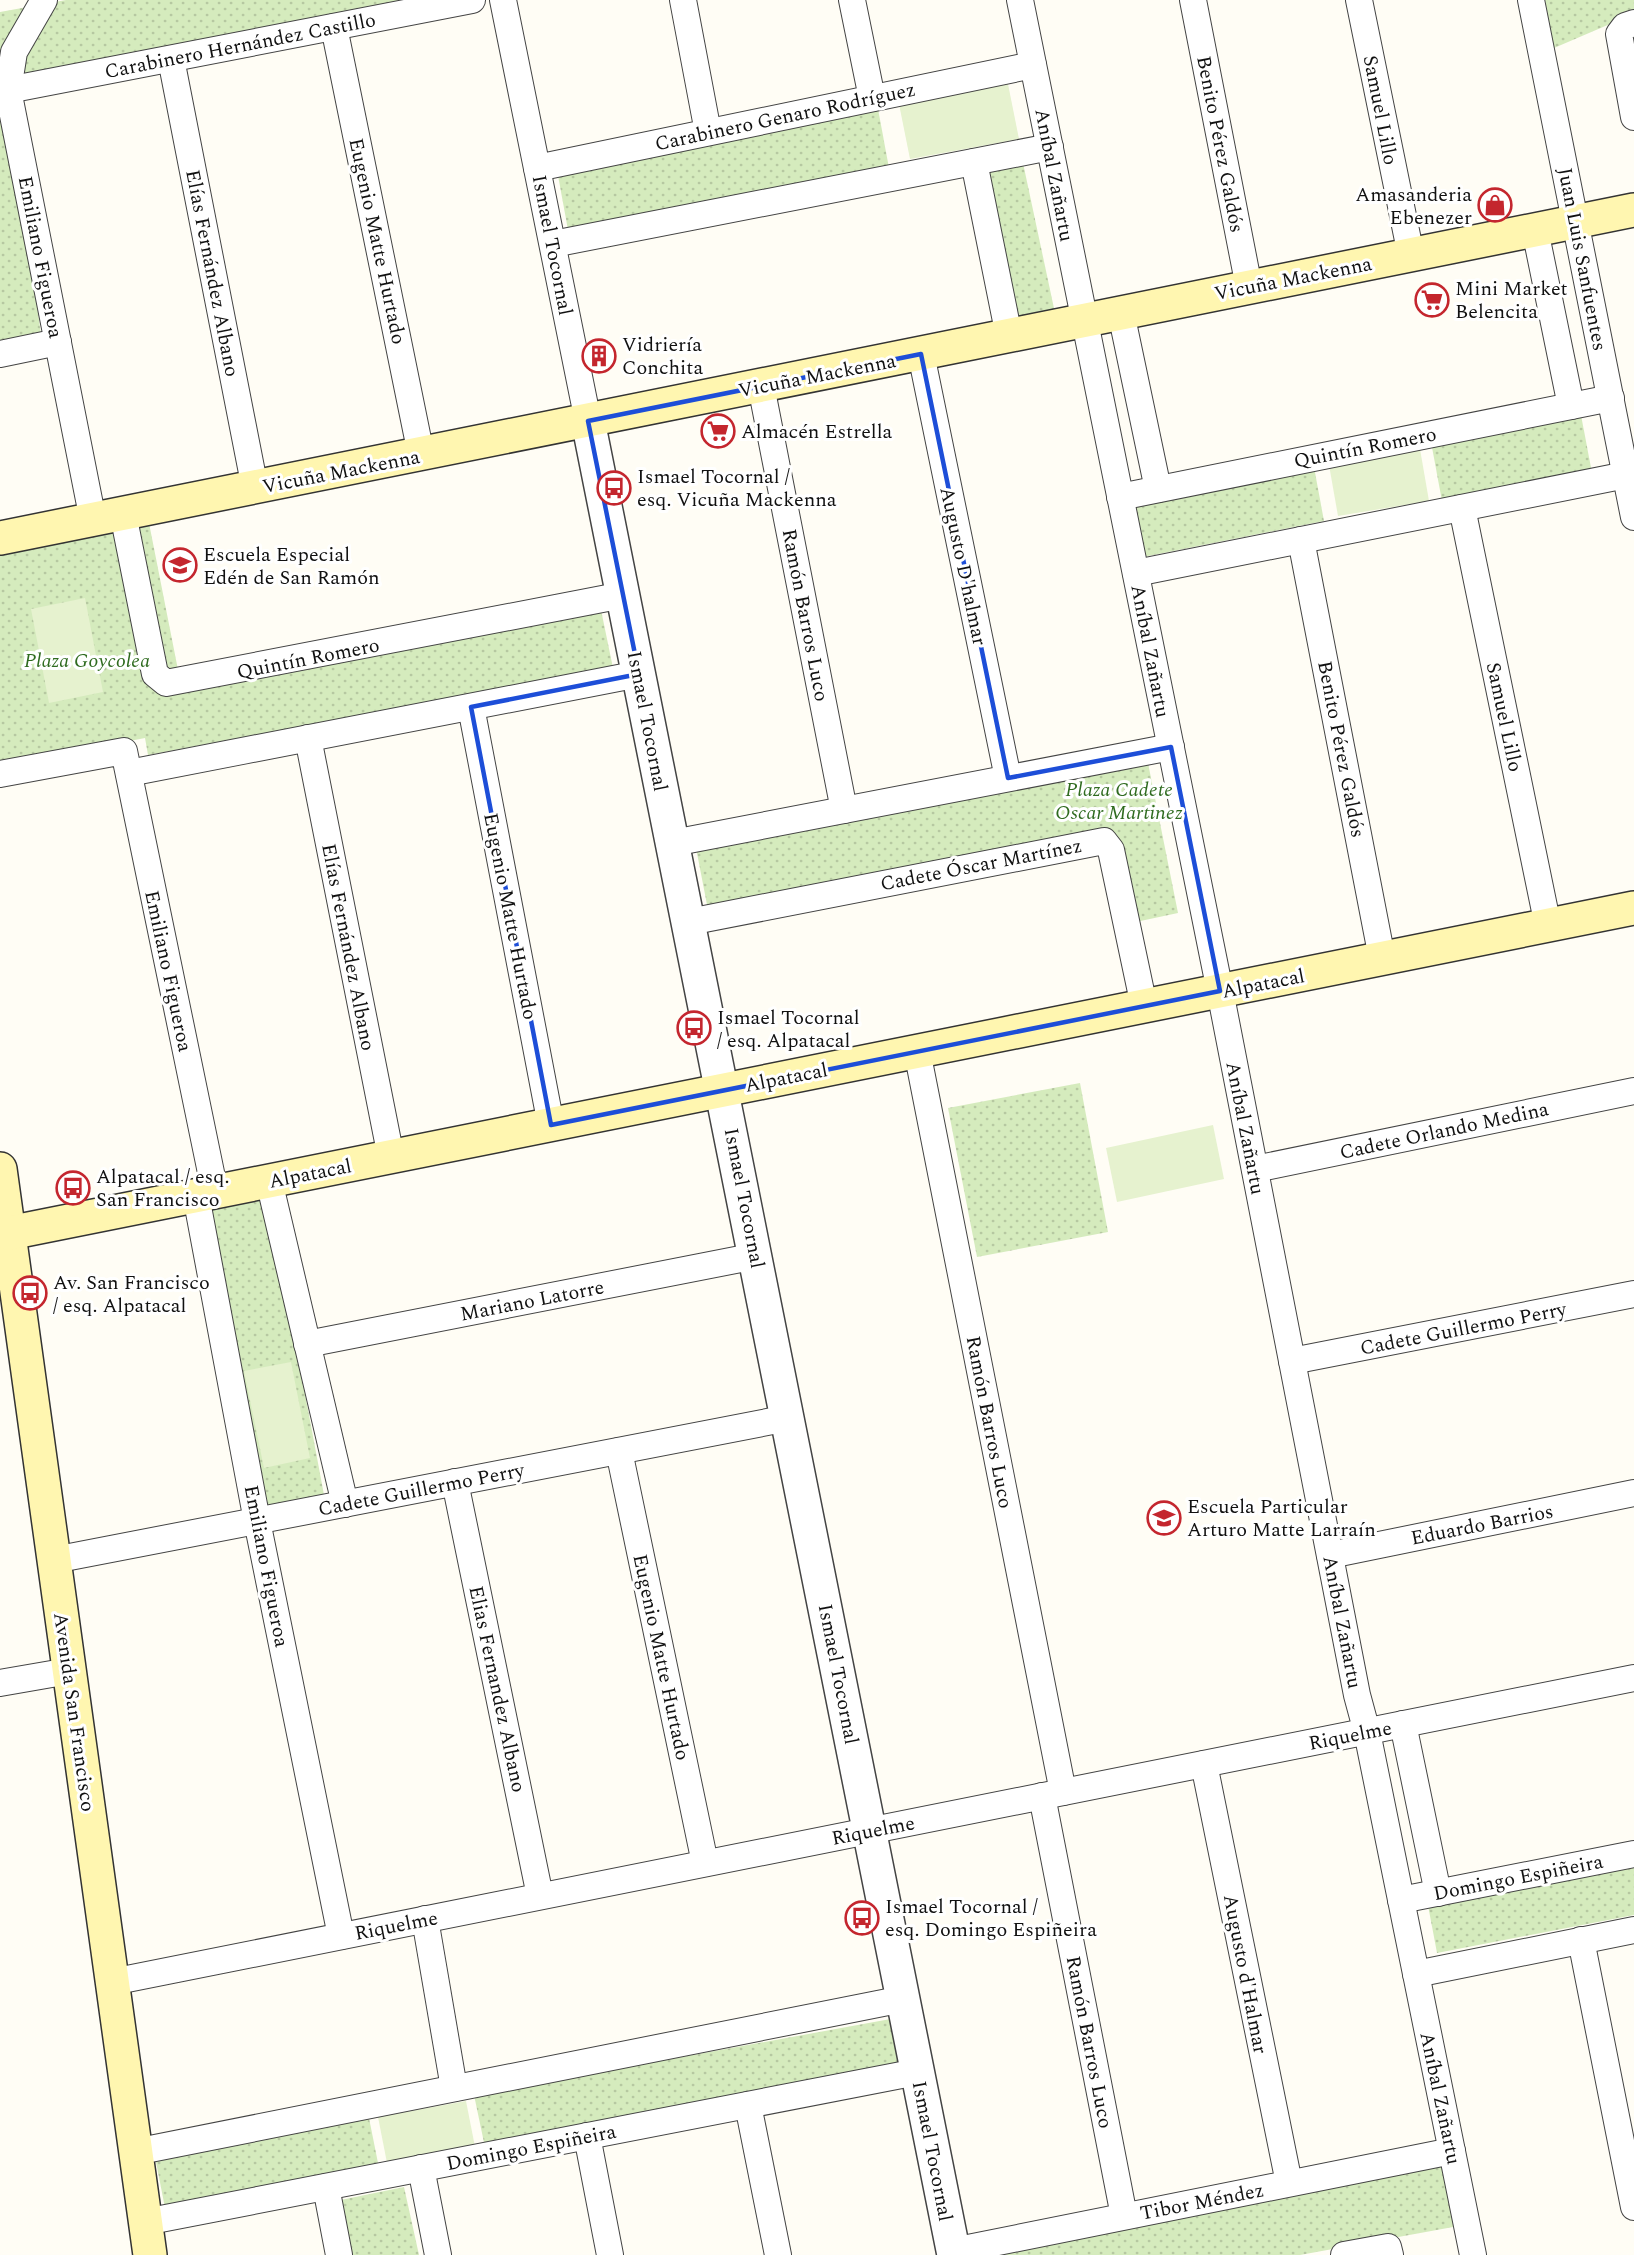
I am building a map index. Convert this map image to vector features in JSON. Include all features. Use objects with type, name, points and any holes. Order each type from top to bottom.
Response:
[{"type":"main road","name":"Vicuña Mackenna","points":[[0,538],[1634,210]]},
{"type":"main road","name":"Alpatacal","points":[[9,1233],[1634,908]]},
{"type":"main road","name":"Avenida San Francisco","points":[[0,1169],[150,2255]]},
{"type":"street","name":"Emiliano Figueroa","points":[[44,0],[14,52],[8,90],[58,342],[108,518]]},
{"type":"street","name":"Carabinero Hernández Castillo","points":[[8,90],[472,0]]},
{"type":"street","name":"Ismael Tocornal","points":[[503,0],[723,1090],[953,2253]]},
{"type":"street","points":[[683,0],[708,132]]},
{"type":"street","points":[[852,0],[872,99]]},
{"type":"street","name":"Aníbal Zañartu","points":[[1020,0],[1220,991],[1357,1695],[1367,1732],[1473,2255]]},
{"type":"street","name":"Benito Pérez Galdós","points":[[1193,0],[1249,287]]},
{"type":"street","name":"Samuel Lillo","points":[[1359,0],[1410,255]]},
{"type":"street","name":"Juan Luis Sanfuentes","points":[[1531,0],[1634,517]]},
{"type":"street","points":[[1634,23],[1625,26],[1619,34],[1634,117]]},
{"type":"street","name":"Eugenio Matte Hurtado","points":[[334,27],[421,454]]},
{"type":"street","name":"Elías Fernández Albano","points":[[171,58],[255,488]]},
{"type":"street","name":"Carabinero Genaro Rodríguez","points":[[537,168],[1033,65]]},
{"type":"street","points":[[553,244],[1050,147]]},
{"type":"street","points":[[974,162],[1009,336]]},
{"type":"street","name":"Juan Luis Sanfuentes","points":[[1535,230],[1571,406]]},
{"type":"street","points":[[1121,313],[1158,489]]},
{"type":"street","points":[[0,354],[58,342]]},
{"type":"street","name":"Augusto D'halmar","points":[[921,354],[1008,778]]},
{"type":"street","name":"Ramón Barros Luco","points":[[761,386],[844,810]]},
{"type":"street","name":"Quintín Romero","points":[[1120,496],[1611,398]]},
{"type":"street","points":[[1136,573],[1626,475]]},
{"type":"street","name":"Samuel Lillo","points":[[1462,508],[1548,926]]},
{"type":"street","name":"Quintín Romero","points":[[108,518],[155,674],[166,683],[623,595]]},
{"type":"street","name":"Benito Pérez Galdós","points":[[1301,540],[1382,958]]},
{"type":"street","points":[[0,774],[126,762],[308,738],[639,674]]},
{"type":"street","name":"Eugenio Matte Hurtado","points":[[471,707],[551,1125]]},
{"type":"street","name":"Elías Fernández Albano","points":[[308,738],[391,1157]]},
{"type":"street","points":[[673,843],[1171,747]]},
{"type":"street","name":"Emiliano Figueroa","points":[[126,762],[205,1194],[257,1521],[341,1936]]},
{"type":"street","name":"Cadete Óscar Martínez","points":[[689,922],[1104,841],[1112,850],[1144,1006]]},
{"type":"street","name":"Ramón Barros Luco","points":[[917,1051],[1053,1794],[1124,2216]]},
{"type":"street","name":"Cadete Orlando Medina","points":[[1255,1169],[1634,1091]]},
{"type":"street","points":[[269,1181],[345,1504]]},
{"type":"street","name":"Mariano Latorre","points":[[307,1344],[756,1256]]},
{"type":"street","name":"Cadete Guillermo Perry","points":[[1292,1361],[1634,1294]]},
{"type":"street","name":"Cadete Guillermo Perry","points":[[54,1560],[788,1418]]},
{"type":"street","name":"Eugenio Matte Hurtado","points":[[619,1451],[705,1863]]},
{"type":"street","name":"Elias Fernandez Albano","points":[[455,1482],[540,1896]]},
{"type":"street","name":"Eduardo Barrios","points":[[1330,1555],[1634,1493]]},
{"type":"street","points":[[0,1683],[69,1671]]},
{"type":"street","name":"Riquelme","points":[[112,1982],[1634,1678]]},
{"type":"street","points":[[1403,1724],[1438,1893]]},
{"type":"street","name":"Augusto d'Halmar","points":[[1204,1764],[1289,2183]]},
{"type":"street","name":"Domingo Espiñeira","points":[[1401,1900],[1634,1854]]},
{"type":"street","points":[[425,1919],[454,2088]]},
{"type":"street","points":[[1416,1974],[1634,1930]]},
{"type":"street","points":[[1581,1940],[1634,2207]]},
{"type":"street","points":[[135,2152],[903,1999]]},
{"type":"street","name":"Domingo Espiñeira","points":[[145,2222],[918,2072]]},
{"type":"street","points":[[748,2105],[778,2255]]},
{"type":"street","points":[[587,2136],[610,2255]]},
{"type":"street","name":"Tibor Méndez","points":[[953,2253],[1124,2216],[1452,2151]]},
{"type":"street","points":[[421,2168],[438,2255]]},
{"type":"street","points":[[326,2187],[339,2255]]},
{"type":"street","points":[[1344,2255],[1389,2247],[1390,2255]]},
{"type":"highlighted area","points":[[921,354],[1008,778],[1171,747],[1220,991],[551,1125],[471,707],[639,674],[588,421]]},
{"type":"green space","points":[[66,0],[442,0],[8,87],[41,335],[0,342],[0,12]]},
{"type":"green space","points":[[1545,0],[1634,0],[1634,17],[1617,21],[1554,48]]},
{"type":"green space","points":[[1008,84],[1019,139],[910,159],[899,104]]},
{"type":"green space","points":[[878,109],[889,168],[568,230],[557,170]]},
{"type":"green space","points":[[1023,163],[1055,313],[1013,322],[981,172]]},
{"type":"green space","points":[[1581,415],[1592,473],[1442,501],[1431,442]]},
{"type":"green space","points":[[1420,449],[1429,501],[1338,516],[1329,465]]},
{"type":"green space","points":[[1314,467],[1324,521],[1138,558],[1127,504]]},
{"type":"green space","name":"Plaza Goycolea","points":[[149,523],[181,685],[600,605],[613,668],[148,755],[145,738],[0,766],[0,554]]},
{"type":"green space","points":[[85,598],[103,692],[49,703],[31,609]]},
{"type":"green space","name":"Plaza Cadete Oscar Martinez","points":[[1147,758],[1178,913],[1131,923],[1114,835],[709,915],[696,848]]},
{"type":"green space","points":[[1080,1083],[1108,1232],[977,1257],[948,1108]]},
{"type":"green space","points":[[1213,1125],[1224,1179],[1117,1202],[1106,1148]]},
{"type":"green space","points":[[260,1199],[296,1346],[324,1495],[266,1508],[207,1208]]},
{"type":"green space","points":[[291,1362],[310,1458],[264,1468],[244,1371]]},
{"type":"green space","points":[[1634,1861],[1634,1915],[1437,1953],[1427,1900]]},
{"type":"green space","points":[[896,2018],[903,2067],[486,2152],[474,2095]]},
{"type":"green space","points":[[466,2101],[476,2152],[388,2168],[378,2117]]},
{"type":"green space","points":[[369,2118],[380,2173],[166,2213],[155,2157]]},
{"type":"green space","points":[[1452,2164],[1464,2225],[1300,2255],[996,2255]]},
{"type":"green space","points":[[404,2187],[419,2255],[342,2255],[331,2202]]},
{"type":"place","name":"Amasanderia Ebenezer","points":[[1495,205]]},
{"type":"place","name":"Mini Market Belencita","points":[[1432,300]]},
{"type":"place","name":"Vidriería Conchita","points":[[599,356]]},
{"type":"place","name":"Almacén Estrella","points":[[718,431]]},
{"type":"place","name":"Ismael Tocornal / esq. Vicuña Mackenna","points":[[614,488]]},
{"type":"place","name":"Escuela Especial Edén de San Ramón","points":[[180,565]]},
{"type":"place","name":"Ismael Tocornal / esq. Alpatacal","points":[[694,1028]]},
{"type":"place","name":"Alpatacal / esq. San Francisco","points":[[73,1188]]},
{"type":"place","name":"Av. San Francisco / esq. Alpatacal","points":[[30,1293]]},
{"type":"place","name":"Escuela Particular Arturo Matte Larraín","points":[[1164,1518]]},
{"type":"place","name":"Ismael Tocornal / esq. Domingo Espiñeira","points":[[862,1918]]}]
